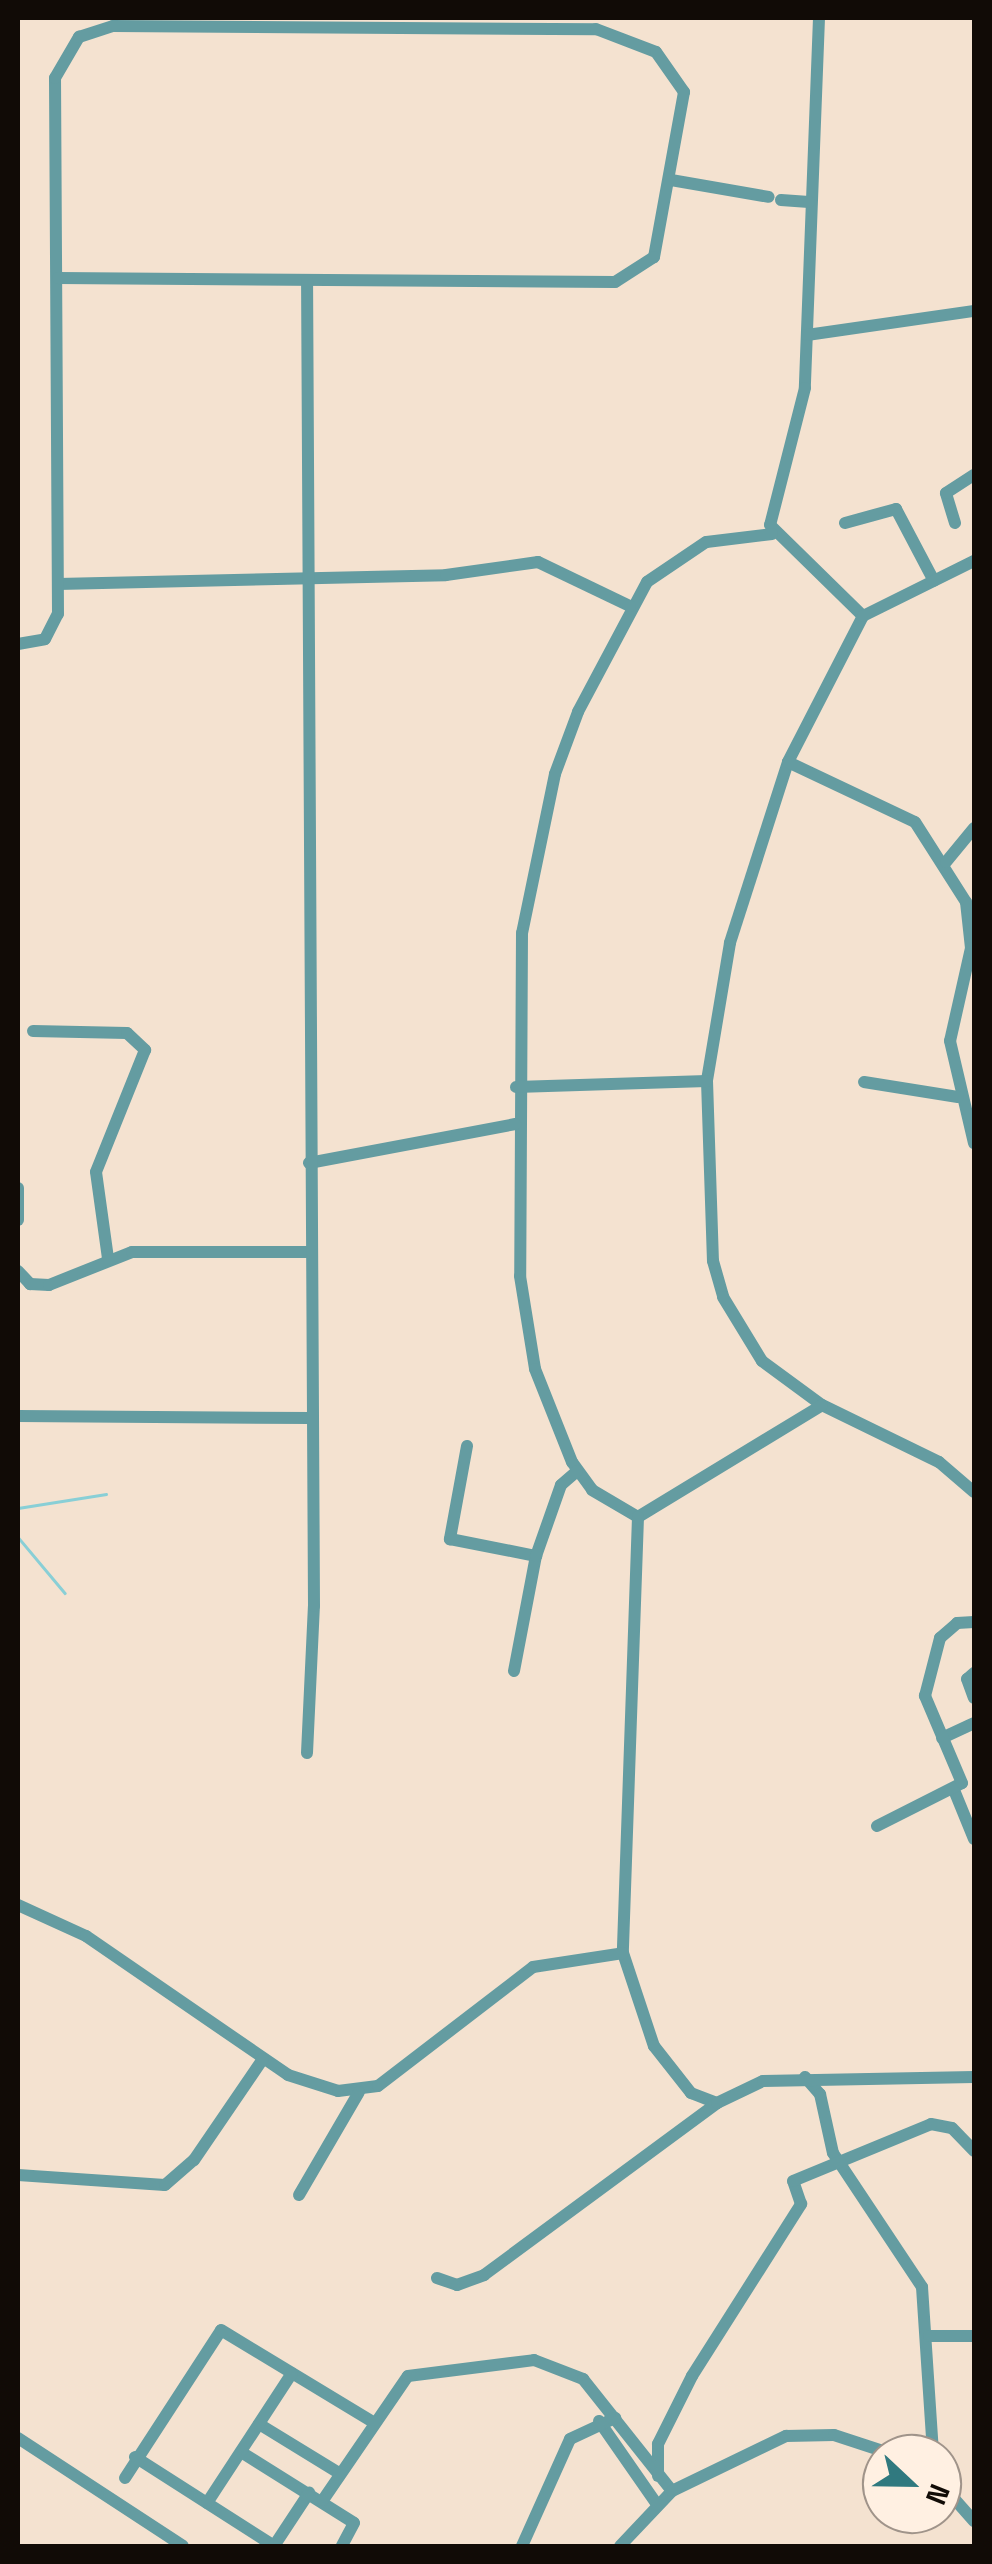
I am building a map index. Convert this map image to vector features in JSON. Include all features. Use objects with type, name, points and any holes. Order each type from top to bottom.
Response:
[{"type":"street","points":[[772,534],[805,388],[809,202],[819,18]]},
{"type":"street","points":[[18,644],[45,639],[53,628],[58,584],[55,78],[72,44],[101,28],[562,27],[628,36],[668,64],[684,92],[654,257],[616,282],[58,278]]},
{"type":"street","points":[[671,180],[809,202]]},
{"type":"street","points":[[306,1754],[311,1418],[308,1252],[312,580],[307,280]]},
{"type":"street","points":[[807,335],[974,311]]},
{"type":"street","points":[[955,523],[946,494],[974,474]]},
{"type":"street","points":[[845,523],[896,509],[934,581]]},
{"type":"street","points":[[638,1517],[592,1490],[577,1471],[526,1333],[516,1087],[522,933],[540,819],[578,712],[630,606],[681,553],[772,534],[838,584],[863,616]]},
{"type":"street","points":[[974,561],[863,616],[788,762],[734,930],[707,1081],[710,1234],[722,1297],[762,1361],[822,1405],[939,1462],[974,1492]]},
{"type":"street","points":[[58,584],[312,580],[538,562],[630,606]]},
{"type":"street","points":[[788,762],[906,816],[946,862],[966,902],[972,936],[951,1023],[958,1097],[974,1144]]},
{"type":"street","points":[[946,862],[974,828]]},
{"type":"street","points":[[33,1031],[127,1033],[145,1050],[95,1177],[108,1259]]},
{"type":"street","points":[[516,1087],[707,1081]]},
{"type":"street","points":[[864,1082],[958,1097]]},
{"type":"street","points":[[309,1162],[516,1124]]},
{"type":"street","points":[[18,1188],[18,1220]]},
{"type":"street","points":[[18,1272],[30,1284],[63,1284],[108,1259],[132,1252],[308,1252]]},
{"type":"street","points":[[638,1517],[822,1405]]},
{"type":"street","points":[[18,1416],[311,1418]]},
{"type":"street","points":[[467,1446],[450,1539],[536,1556]]},
{"type":"street","points":[[514,1672],[536,1556],[561,1485],[577,1471]]},
{"type":"street","points":[[638,1517],[624,1953],[654,2046],[691,2093],[717,2103]]},
{"type":"street","points":[[877,1826],[954,1790],[962,1779],[925,1696],[933,1656],[948,1627],[974,1622]]},
{"type":"street","points":[[974,1673],[967,1676],[974,1698]]},
{"type":"street","points":[[942,1738],[974,1723]]},
{"type":"street","points":[[954,1790],[974,1839]]},
{"type":"street","points":[[18,1905],[102,1946],[263,2059],[303,2081],[359,2092]]},
{"type":"street","points":[[299,2195],[359,2092],[400,2072],[533,1966],[624,1953]]},
{"type":"street","points":[[18,2176],[165,2185],[194,2160],[263,2059]]},
{"type":"street","points":[[436,2278],[457,2286],[484,2276],[717,2103],[771,2078],[974,2077]]},
{"type":"street","points":[[805,2078],[822,2104],[842,2166],[915,2268],[929,2336],[930,2434]]},
{"type":"street","points":[[822,2104],[839,2078]]},
{"type":"street","points":[[658,2476],[658,2444],[684,2390],[801,2204],[793,2181],[816,2165],[842,2166],[932,2124],[952,2128],[974,2150]]},
{"type":"street","points":[[125,2478],[135,2456],[216,2332],[371,2421]]},
{"type":"street","points":[[929,2336],[974,2336]]},
{"type":"street","points":[[323,2500],[371,2421],[416,2372],[534,2360],[568,2368],[602,2409],[615,2418],[672,2491]]},
{"type":"street","points":[[207,2502],[292,2373]]},
{"type":"street","points":[[602,2409],[598,2426],[656,2504]]},
{"type":"street","points":[[522,2546],[570,2439],[615,2418]]},
{"type":"street","points":[[259,2424],[339,2473]]},
{"type":"street","points":[[620,2546],[672,2491],[795,2434],[834,2435],[862,2444]]},
{"type":"street","points":[[18,2438],[183,2546]]},
{"type":"street","points":[[241,2452],[323,2500],[356,2525],[342,2546]]},
{"type":"street","points":[[135,2456],[274,2546],[308,2493]]},
{"type":"waterway","points":[[18,1508],[106,1494]]},
{"type":"waterway","points":[[18,1537],[65,1593]]}]
